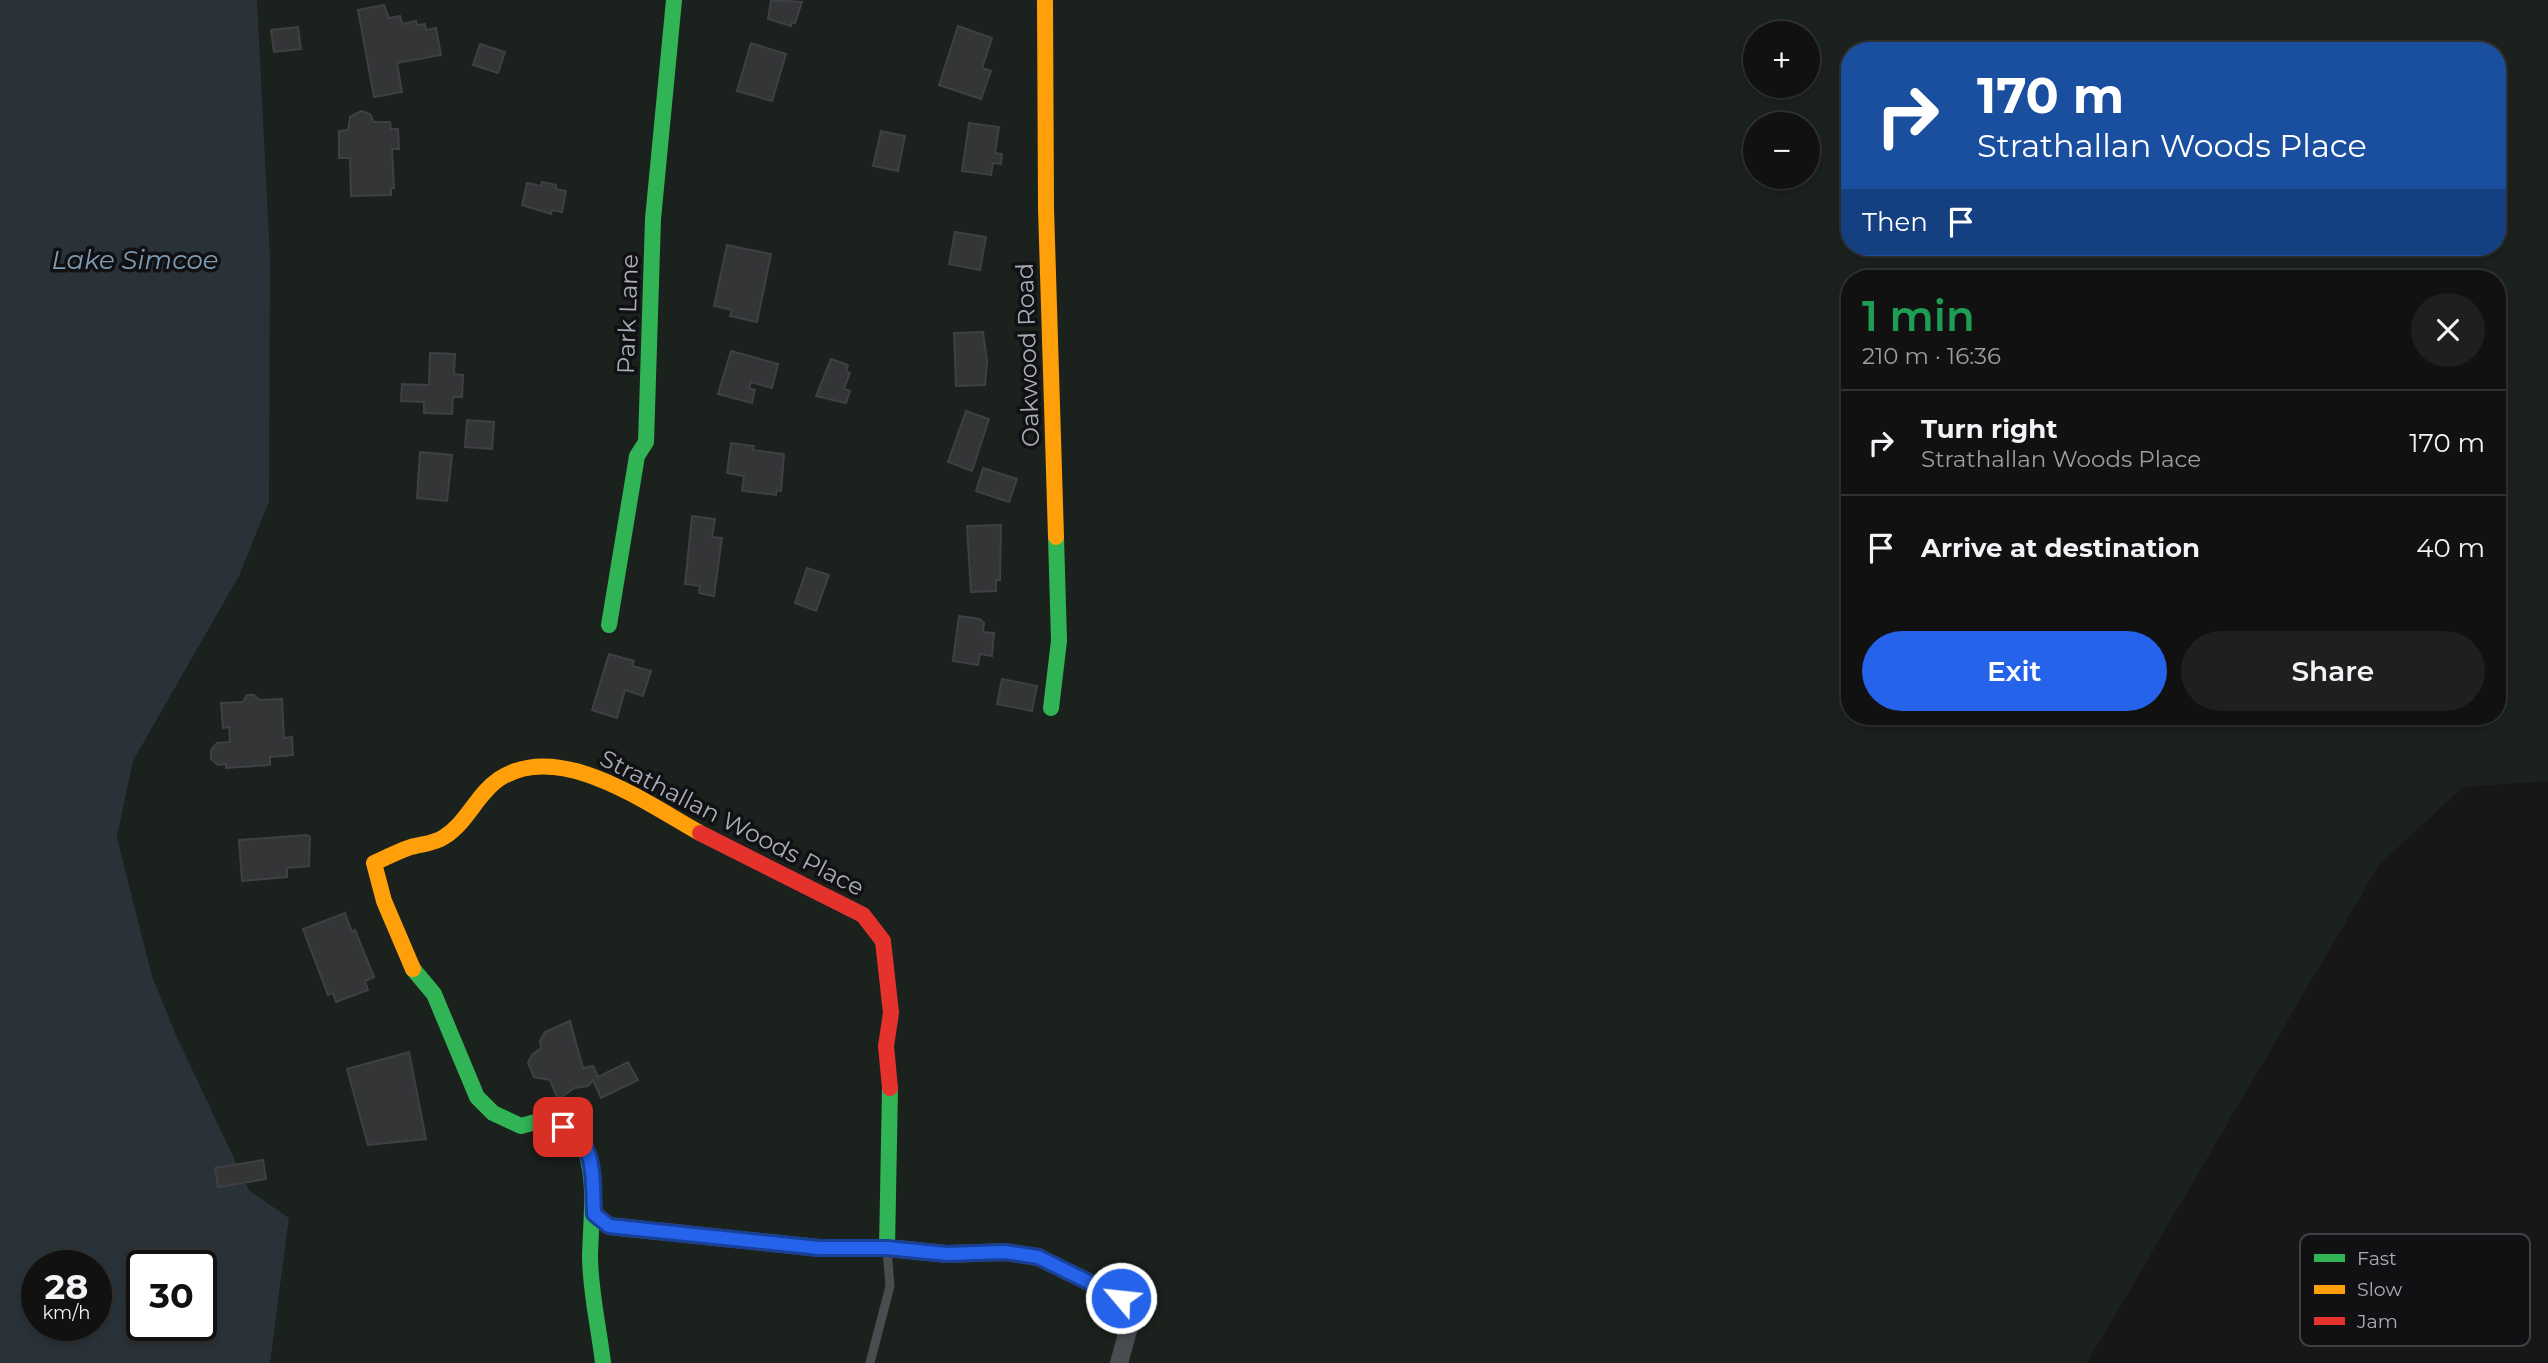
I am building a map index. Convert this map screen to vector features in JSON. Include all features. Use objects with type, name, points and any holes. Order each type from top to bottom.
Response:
[{"type":"street","name":"Park Lane","points":[[609,625],[638,456],[646,442],[653,219],[674,0]]},
{"type":"street","name":"Oakwood Road","points":[[1045,0],[1046,208],[1059,641],[1051,708]]},
{"type":"street","name":"Strathallan Woods Place","points":[[603,1363],[590,1258],[594,1214],[589,1154],[580,1135],[546,1119],[521,1126],[493,1113],[477,1097],[434,994],[414,972],[384,901],[374,863],[408,848],[442,839],[460,824],[496,781],[517,769],[544,766],[586,773],[617,787],[725,847],[863,915],[883,941],[891,1013],[886,1046],[891,1105],[887,1248]]},
{"type":"street","points":[[594,1214],[609,1226],[819,1248],[887,1248],[947,1254],[1005,1252],[1038,1257],[1121,1298],[1129,1327],[1119,1363]]},
{"type":"lane","points":[[870,1363],[890,1286],[887,1248]]},
{"type":"shaded area","points":[[257,0],[2548,0],[2548,781],[2463,787],[2379,865],[2087,1363],[270,1363],[289,1218],[249,1190],[176,1035],[152,976],[117,837],[133,761],[239,576],[268,501],[270,256]]},
{"type":"water","name":"Lake Simcoe","points":[[0,0],[257,0],[270,256],[269,501],[239,576],[133,761],[117,837],[152,976],[176,1035],[249,1190],[289,1218],[270,1363],[0,1363]]},
{"type":"building","points":[[771,0],[802,2],[795,23],[792,22],[791,26],[768,19]]},
{"type":"building","points":[[384,5],[389,18],[400,16],[402,24],[416,21],[417,25],[425,24],[426,30],[436,28],[441,55],[397,63],[402,92],[374,97],[358,10]]},
{"type":"building","points":[[958,26],[992,38],[982,68],[991,71],[981,99],[939,85]]},
{"type":"building","points":[[298,27],[301,49],[274,52],[271,30]]},
{"type":"building","points":[[751,43],[786,54],[772,101],[737,91]]},
{"type":"building","points":[[480,44],[505,52],[498,73],[473,65]]},
{"type":"building","points":[[361,111],[370,114],[374,122],[390,122],[391,129],[398,129],[399,149],[392,149],[394,188],[391,188],[391,195],[351,196],[350,158],[339,158],[339,131],[348,130],[350,117]]},
{"type":"building","points":[[969,123],[999,127],[995,153],[1002,154],[1001,164],[993,163],[991,175],[962,171]]},
{"type":"building","points":[[881,131],[905,136],[898,171],[873,166]]},
{"type":"building","points":[[542,182],[556,185],[556,189],[566,191],[562,212],[552,210],[551,214],[522,205],[527,183],[541,186]]},
{"type":"building","points":[[955,232],[986,237],[980,270],[949,264]]},
{"type":"building","points":[[727,245],[771,254],[757,322],[730,316],[732,310],[714,306]]},
{"type":"building","points":[[983,332],[987,361],[985,385],[956,386],[954,333]]},
{"type":"building","points":[[731,351],[778,364],[772,388],[751,382],[749,388],[755,390],[752,403],[718,394]]},
{"type":"building","points":[[430,353],[455,354],[454,374],[463,375],[462,397],[453,397],[452,414],[424,413],[424,402],[401,401],[402,384],[429,385]]},
{"type":"building","points":[[831,359],[848,365],[846,372],[850,373],[844,389],[850,391],[846,403],[816,396]]},
{"type":"building","points":[[966,411],[989,419],[972,471],[948,462]]},
{"type":"building","points":[[467,420],[494,422],[492,449],[465,447]]},
{"type":"building","points":[[731,443],[754,446],[753,450],[784,454],[781,491],[777,490],[776,495],[742,491],[744,476],[727,473]]},
{"type":"building","points":[[420,452],[452,455],[447,501],[417,498]]},
{"type":"building","points":[[983,468],[1017,479],[1009,502],[976,491]]},
{"type":"building","points":[[692,516],[715,519],[712,537],[722,538],[714,596],[699,593],[700,586],[685,584]]},
{"type":"building","points":[[1001,525],[1000,580],[996,580],[996,591],[971,592],[967,526]]},
{"type":"building","points":[[807,568],[829,575],[816,611],[795,603]]},
{"type":"building","points":[[959,616],[980,619],[984,623],[983,632],[994,633],[992,656],[980,654],[978,665],[953,661]]},
{"type":"building","points":[[609,654],[634,661],[632,666],[651,671],[643,696],[625,690],[617,718],[592,710]]},
{"type":"building","points":[[1002,679],[1037,686],[1032,711],[997,704]]},
{"type":"building","points":[[247,695],[254,695],[259,700],[282,699],[284,738],[292,737],[293,755],[270,757],[270,765],[226,768],[226,764],[218,765],[211,759],[211,750],[217,743],[230,742],[229,727],[223,728],[221,703],[243,702]]},
{"type":"building","points":[[307,835],[310,837],[309,866],[287,868],[287,877],[242,881],[239,840]]},
{"type":"building","points":[[345,913],[374,977],[365,981],[368,990],[336,1002],[333,993],[328,995],[303,929]]},
{"type":"building","points":[[570,1021],[583,1068],[593,1066],[598,1077],[628,1062],[638,1080],[601,1098],[593,1080],[588,1086],[574,1088],[558,1100],[550,1080],[534,1077],[528,1063],[532,1055],[541,1048],[540,1041],[545,1032]]},
{"type":"building","points":[[409,1052],[426,1139],[368,1145],[347,1069]]},
{"type":"building","points":[[263,1160],[266,1179],[218,1187],[215,1168]]},
{"type":"traffic: fast","points":[[609,625],[637,456],[646,442],[653,219],[674,0]]},
{"type":"traffic: fast","points":[[1051,708],[1059,641],[1056,537]]},
{"type":"traffic: fast","points":[[413,969],[434,994],[477,1097],[493,1113],[521,1126],[546,1119],[580,1135],[586,1150],[591,1179],[590,1269],[603,1363]]},
{"type":"traffic: fast","points":[[887,1248],[890,1088]]},
{"type":"traffic: slow","points":[[1045,0],[1046,208],[1056,537]]},
{"type":"traffic: slow","points":[[413,969],[384,901],[374,863],[408,848],[444,837],[499,779],[523,769],[549,766],[575,771],[629,793],[700,833]]},
{"type":"traffic: jam","points":[[700,833],[863,915],[883,941],[891,1013],[886,1046],[890,1088]]},
{"type":"route","points":[[563,1127],[580,1135],[589,1154],[594,1214],[609,1226],[819,1248],[887,1248],[947,1254],[1005,1252],[1038,1257],[1121,1298]]}]
